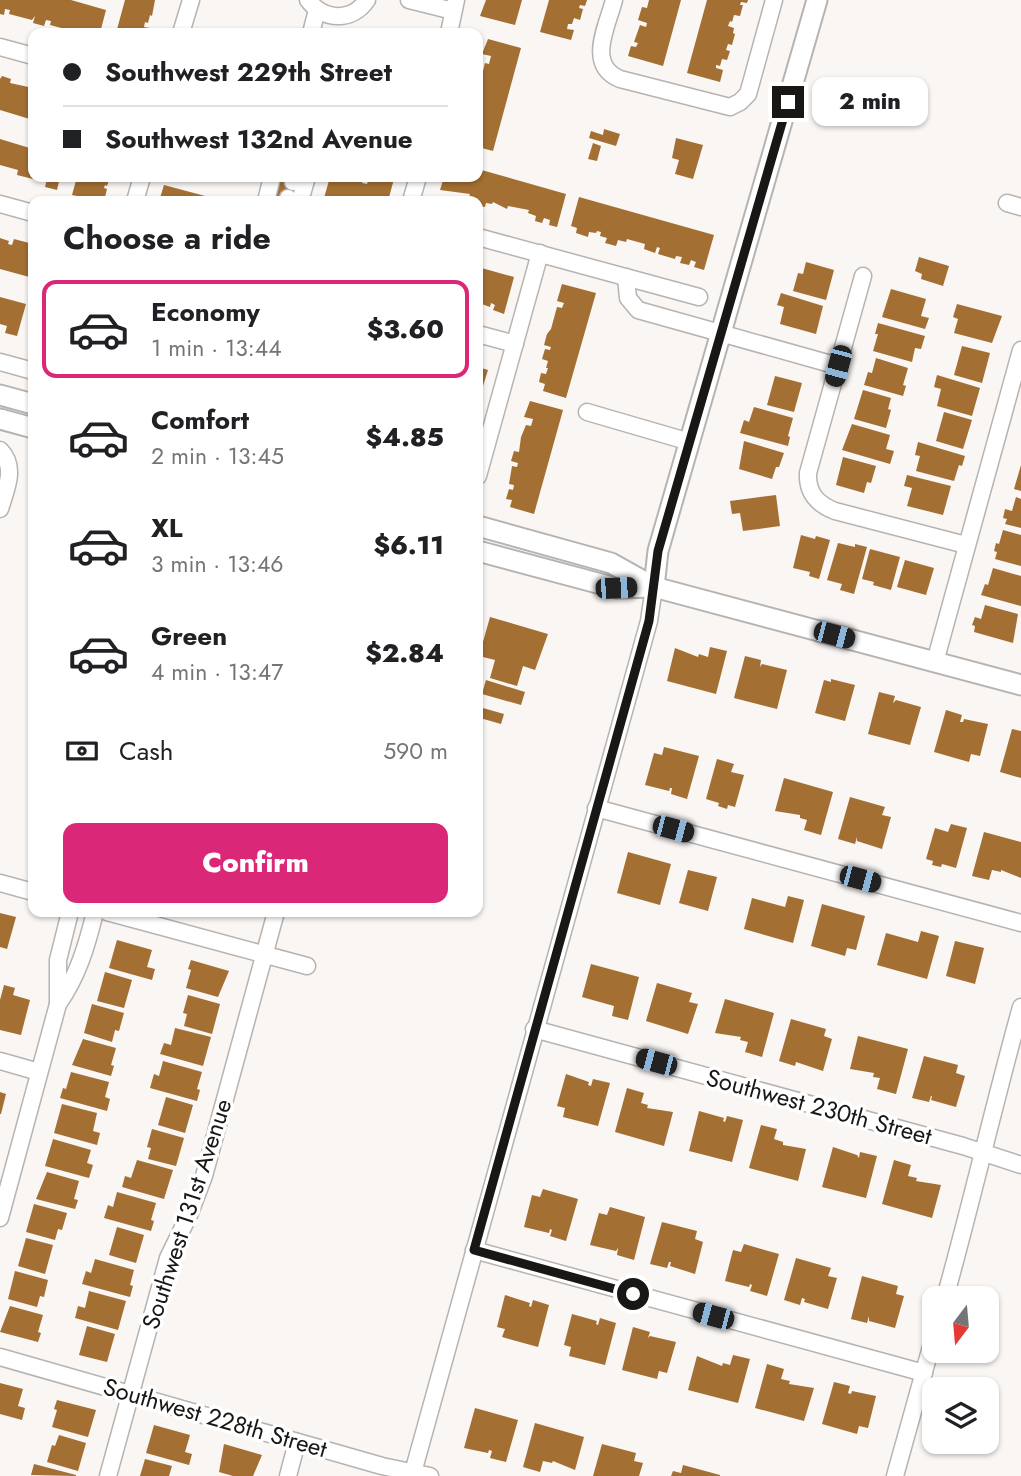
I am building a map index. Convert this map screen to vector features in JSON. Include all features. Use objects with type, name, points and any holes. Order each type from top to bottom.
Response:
[{"type":"street","points":[[183,28],[191,0]]},
{"type":"street","points":[[311,28],[313,5],[330,16],[344,16],[359,10],[368,0]]},
{"type":"street","points":[[409,0],[454,6],[450,28]]},
{"type":"street","points":[[614,0],[601,48],[601,60],[605,69],[620,79],[725,106],[735,105],[744,99],[749,89],[774,0]]},
{"type":"street","points":[[413,1474],[649,621],[658,551],[817,0]]},
{"type":"street","points":[[338,28],[344,16]]},
{"type":"street","points":[[0,47],[28,55]]},
{"type":"street","points":[[0,204],[28,212]]},
{"type":"street","points":[[483,238],[699,297]]},
{"type":"street","points":[[483,458],[540,253]]},
{"type":"street","points":[[863,276],[808,473],[811,493],[821,505],[835,511],[966,545]]},
{"type":"street","points":[[626,277],[628,298],[638,310],[838,366]]},
{"type":"street","points":[[483,335],[515,344]]},
{"type":"street","points":[[935,662],[1021,350]]},
{"type":"street","points":[[0,362],[28,370]]},
{"type":"street","points":[[0,395],[28,403]]},
{"type":"street","points":[[587,412],[690,442]]},
{"type":"street","points":[[0,419],[28,427]]},
{"type":"street","points":[[0,509],[10,471],[3,453]]},
{"type":"street","points":[[483,527],[611,563],[654,587],[1021,685]]},
{"type":"street","points":[[483,552],[616,588],[654,587]]},
{"type":"street","points":[[596,808],[1021,923]]},
{"type":"street","points":[[0,883],[28,891]]},
{"type":"street","points":[[0,1218],[58,1004],[58,960],[69,917]]},
{"type":"street","points":[[58,1004],[83,958],[94,917]]},
{"type":"street","points":[[126,917],[307,966]]},
{"type":"street","name":"Southwest 131st Avenue","points":[[108,1476],[168,1258],[204,1176],[275,917]]},
{"type":"street","points":[[948,1286],[1021,1007]]},
{"type":"street","name":"Southwest 230th Street","points":[[534,1029],[1021,1165]]},
{"type":"street","points":[[0,1061],[39,1072]]},
{"type":"street","points":[[474,1250],[924,1373]]},
{"type":"street","name":"Southwest 228th Street","points":[[0,1357],[163,1405],[413,1474],[430,1476]]},
{"type":"street","points":[[895,1476],[927,1363]]},
{"type":"street","points":[[288,1476],[297,1441]]},
{"type":"building","points":[[0,0],[71,0],[106,10],[101,28],[62,28],[50,25],[51,21],[46,20],[44,26],[33,23],[35,16],[32,20],[9,14],[10,10],[5,9],[4,15],[0,14]]},
{"type":"building","points":[[125,0],[155,0],[152,16],[150,15],[144,27],[150,28],[117,28]]},
{"type":"building","points":[[486,0],[522,0],[515,25],[480,16]]},
{"type":"building","points":[[549,0],[587,0],[585,6],[580,5],[579,8],[583,9],[580,20],[574,18],[572,24],[568,24],[567,29],[574,30],[571,40],[540,32]]},
{"type":"building","points":[[649,0],[681,0],[663,66],[628,56],[631,46],[636,47],[638,43],[634,42],[640,25],[646,27],[647,23],[638,20],[642,7],[647,8]]},
{"type":"building","points":[[707,0],[748,0],[747,3],[741,2],[740,5],[743,5],[740,16],[734,15],[728,26],[734,28],[735,34],[732,45],[728,44],[726,50],[730,51],[727,60],[722,59],[720,66],[716,65],[716,68],[723,70],[720,82],[687,73]]},
{"type":"building","points":[[488,39],[521,48],[493,151],[483,148],[483,71],[491,56],[483,54]]},
{"type":"building","points":[[2,76],[11,79],[10,83],[28,87],[28,118],[0,110]]},
{"type":"building","points":[[604,129],[620,134],[616,146],[589,138],[591,131],[603,135]]},
{"type":"building","points":[[676,138],[703,145],[693,179],[675,174],[679,160],[672,158]]},
{"type":"building","points":[[0,139],[28,147],[28,178],[17,175],[18,170],[0,165]]},
{"type":"building","points":[[593,143],[601,146],[597,161],[588,159]]},
{"type":"building","points":[[483,170],[566,194],[557,227],[549,225],[550,220],[544,218],[542,223],[535,221],[536,216],[528,213],[529,210],[508,206],[507,209],[493,202],[483,207],[483,196],[440,190],[442,182],[483,182]]},
{"type":"building","points":[[46,182],[59,182],[57,190],[45,187]]},
{"type":"building","points":[[76,182],[108,182],[104,188],[107,189],[105,196],[72,195]]},
{"type":"building","points":[[278,182],[300,184],[296,196],[274,196]]},
{"type":"building","points":[[329,182],[393,182],[389,196],[325,196]]},
{"type":"building","points":[[164,185],[205,196],[161,196]]},
{"type":"building","points":[[579,197],[714,235],[704,270],[694,267],[696,262],[691,260],[689,265],[680,263],[682,257],[676,256],[675,259],[658,254],[660,248],[657,247],[655,253],[644,249],[645,244],[627,239],[626,242],[618,240],[616,246],[605,243],[607,238],[600,236],[601,232],[589,232],[588,237],[576,233],[577,228],[571,226]]},
{"type":"building","points":[[0,238],[12,245],[14,239],[28,243],[28,277],[0,269]]},
{"type":"building","points":[[919,257],[949,266],[943,286],[921,279],[922,274],[915,271]]},
{"type":"building","points":[[806,262],[834,270],[826,300],[793,291],[798,273],[803,274]]},
{"type":"building","points":[[483,268],[514,277],[504,314],[493,310],[495,305],[491,303],[490,307],[483,304]]},
{"type":"building","points":[[562,284],[596,293],[566,398],[543,391],[545,384],[539,382],[541,373],[546,374],[548,368],[548,361],[542,359],[545,349],[550,350],[551,347],[544,345],[547,334],[557,307],[562,308],[564,303],[557,301]]},
{"type":"building","points":[[891,289],[926,299],[921,316],[929,318],[925,329],[882,317]]},
{"type":"building","points":[[781,293],[823,306],[816,334],[780,324],[784,307],[777,305]]},
{"type":"building","points":[[0,297],[26,304],[17,336],[5,333],[7,326],[0,324]]},
{"type":"building","points":[[957,304],[1002,316],[992,343],[954,333],[958,319],[953,317]]},
{"type":"building","points":[[878,323],[925,336],[921,349],[915,348],[912,362],[873,351]]},
{"type":"building","points":[[962,346],[990,353],[982,383],[954,375]]},
{"type":"building","points":[[876,358],[908,368],[903,396],[864,385],[868,372],[872,373]]},
{"type":"building","points":[[483,368],[488,370],[483,386]]},
{"type":"building","points":[[937,375],[980,388],[972,416],[937,406],[941,389],[934,387]]},
{"type":"building","points":[[775,376],[802,383],[794,412],[767,405]]},
{"type":"building","points":[[863,390],[891,398],[886,428],[854,419]]},
{"type":"building","points":[[530,401],[563,410],[534,514],[510,507],[512,500],[506,499],[509,489],[513,490],[514,485],[509,484],[512,466],[517,467],[518,463],[511,461],[514,451],[519,452],[526,425],[531,426],[533,419],[524,417]]},
{"type":"building","points":[[754,407],[793,418],[788,446],[740,433],[744,420],[749,422]]},
{"type":"building","points":[[944,412],[972,420],[963,449],[936,441]]},
{"type":"building","points":[[852,424],[890,435],[886,449],[894,451],[890,464],[842,450]]},
{"type":"building","points":[[744,441],[784,453],[772,479],[739,469]]},
{"type":"building","points":[[918,442],[965,456],[954,481],[916,471],[920,456],[915,455]]},
{"type":"building","points":[[843,457],[876,466],[871,483],[867,482],[864,493],[836,485]]},
{"type":"building","points":[[1021,465],[1021,491],[1014,489]]},
{"type":"building","points":[[907,475],[951,486],[943,515],[907,506],[912,488],[904,486]]},
{"type":"building","points":[[776,495],[780,526],[743,531],[740,513],[732,514],[730,501]]},
{"type":"building","points":[[1016,497],[1021,499],[1021,528],[1005,524],[1007,519],[1003,518],[1005,509],[1012,511]]},
{"type":"building","points":[[1003,530],[1021,535],[1021,566],[995,559],[996,543],[999,544]]},
{"type":"building","points":[[801,535],[830,540],[819,579],[809,576],[810,572],[793,568]]},
{"type":"building","points":[[838,543],[867,547],[854,594],[840,590],[842,584],[827,580]]},
{"type":"building","points":[[870,549],[900,557],[891,590],[862,579]]},
{"type":"building","points":[[905,560],[934,568],[926,595],[897,587]]},
{"type":"building","points":[[993,568],[1021,576],[1021,606],[981,595],[985,584],[988,585]]},
{"type":"building","points":[[985,605],[1018,614],[1013,643],[974,632],[975,626],[972,625],[975,617],[981,619]]},
{"type":"building","points":[[490,617],[548,634],[535,670],[523,666],[517,686],[490,678],[495,660],[483,657],[483,642]]},
{"type":"building","points":[[710,647],[727,651],[716,694],[667,681],[675,648],[698,657],[699,654],[708,657]]},
{"type":"building","points":[[745,656],[761,660],[760,667],[762,664],[787,670],[777,709],[734,698]]},
{"type":"building","points":[[831,679],[855,685],[845,721],[815,713],[824,680],[831,682]]},
{"type":"building","points":[[486,680],[525,692],[521,705],[483,694]]},
{"type":"building","points":[[879,692],[895,696],[893,703],[896,700],[921,707],[910,745],[868,734]]},
{"type":"building","points":[[483,708],[504,714],[501,724],[483,719]]},
{"type":"building","points":[[946,710],[962,715],[960,722],[964,719],[988,724],[980,756],[971,754],[969,762],[934,752]]},
{"type":"building","points":[[1012,729],[1021,731],[1021,778],[1000,772]]},
{"type":"building","points":[[664,747],[699,756],[687,799],[671,794],[672,788],[669,791],[645,785],[654,753],[662,755]]},
{"type":"building","points":[[717,759],[734,764],[731,772],[744,775],[735,807],[728,805],[727,809],[706,799]]},
{"type":"building","points":[[784,778],[833,792],[821,835],[804,830],[807,820],[800,818],[800,815],[775,811]]},
{"type":"building","points":[[850,797],[885,807],[882,815],[891,817],[882,849],[857,841],[857,837],[855,844],[838,839]]},
{"type":"building","points":[[951,824],[967,828],[956,868],[942,864],[941,867],[932,865],[933,861],[926,859],[935,828],[948,832]]},
{"type":"building","points":[[984,832],[1021,842],[1021,878],[1001,870],[992,870],[989,880],[972,876]]},
{"type":"building","points":[[628,852],[671,864],[660,905],[617,893]]},
{"type":"building","points":[[688,870],[717,877],[708,911],[679,903]]},
{"type":"building","points":[[788,896],[804,900],[793,943],[744,929],[752,898],[785,907]]},
{"type":"building","points":[[822,904],[865,916],[856,950],[847,948],[845,956],[811,946]]},
{"type":"building","points":[[0,913],[16,917],[7,949],[0,947]]},
{"type":"building","points":[[921,931],[939,936],[927,979],[877,965],[886,933],[918,942]]},
{"type":"building","points":[[117,940],[152,950],[147,967],[155,969],[152,980],[109,968]]},
{"type":"building","points":[[955,941],[984,948],[975,984],[946,976]]},
{"type":"building","points":[[191,960],[229,971],[218,997],[186,988]]},
{"type":"building","points":[[591,964],[639,977],[628,1020],[612,1016],[614,1006],[582,997]]},
{"type":"building","points":[[105,972],[132,980],[124,1008],[97,1001]]},
{"type":"building","points":[[657,983],[692,993],[689,1002],[698,1004],[688,1034],[646,1021]]},
{"type":"building","points":[[4,985],[15,988],[13,995],[30,1000],[21,1035],[0,1030],[0,1000]]},
{"type":"building","points":[[188,995],[220,1004],[212,1034],[184,1026],[187,1014],[183,1013]]},
{"type":"building","points":[[725,999],[774,1013],[762,1057],[745,1052],[748,1042],[740,1040],[741,1037],[715,1033]]},
{"type":"building","points":[[92,1004],[124,1013],[119,1031],[115,1030],[112,1042],[84,1033]]},
{"type":"building","points":[[791,1019],[826,1029],[824,1036],[832,1039],[823,1071],[796,1062],[795,1066],[779,1061]]},
{"type":"building","points":[[175,1028],[211,1037],[203,1066],[160,1054],[164,1043],[171,1045]]},
{"type":"building","points":[[858,1036],[908,1049],[896,1094],[877,1089],[880,1078],[873,1077],[874,1073],[850,1069]]},
{"type":"building","points":[[83,1039],[116,1048],[111,1076],[72,1065]]},
{"type":"building","points":[[924,1056],[958,1065],[956,1073],[965,1076],[956,1107],[931,1100],[932,1096],[929,1102],[912,1098]]},
{"type":"building","points":[[163,1061],[202,1072],[197,1101],[150,1088],[154,1074],[159,1076]]},
{"type":"building","points":[[71,1072],[109,1082],[105,1097],[110,1099],[107,1111],[60,1098]]},
{"type":"building","points":[[566,1074],[589,1082],[588,1085],[591,1086],[593,1079],[610,1083],[598,1126],[563,1117],[565,1108],[557,1106]]},
{"type":"building","points":[[627,1088],[644,1093],[641,1103],[648,1105],[647,1108],[673,1112],[664,1146],[615,1132]]},
{"type":"building","points":[[0,1092],[6,1094],[1,1114],[0,1114]]},
{"type":"building","points":[[166,1097],[193,1105],[185,1133],[158,1125]]},
{"type":"building","points":[[62,1104],[97,1113],[93,1131],[100,1133],[97,1145],[54,1133]]},
{"type":"building","points":[[699,1111],[724,1118],[725,1122],[727,1116],[743,1120],[732,1162],[689,1151]]},
{"type":"building","points":[[761,1125],[777,1129],[774,1139],[783,1142],[783,1145],[806,1149],[798,1181],[749,1168]]},
{"type":"building","points":[[152,1129],[184,1138],[176,1166],[148,1159],[151,1148],[147,1147]]},
{"type":"building","points":[[53,1139],[91,1150],[87,1163],[93,1165],[89,1178],[45,1166]]},
{"type":"building","points":[[833,1147],[859,1158],[860,1152],[877,1156],[866,1198],[822,1187]]},
{"type":"building","points":[[137,1160],[173,1170],[164,1199],[122,1187],[125,1176],[131,1178]]},
{"type":"building","points":[[894,1160],[911,1165],[908,1176],[917,1178],[916,1181],[941,1185],[932,1218],[882,1204]]},
{"type":"building","points":[[47,1172],[79,1181],[74,1199],[78,1200],[75,1209],[36,1199]]},
{"type":"building","points":[[543,1189],[578,1199],[566,1241],[550,1236],[550,1229],[549,1233],[524,1227],[532,1195],[540,1197]]},
{"type":"building","points":[[117,1192],[156,1203],[151,1231],[104,1218],[108,1205],[113,1207]]},
{"type":"building","points":[[34,1204],[67,1213],[62,1230],[58,1229],[55,1240],[26,1232]]},
{"type":"building","points":[[610,1207],[645,1217],[634,1260],[617,1255],[618,1248],[616,1251],[590,1245],[599,1213],[607,1215]]},
{"type":"building","points":[[662,1222],[697,1231],[695,1239],[703,1242],[695,1274],[670,1266],[671,1262],[667,1268],[650,1264]]},
{"type":"building","points":[[117,1227],[144,1235],[136,1263],[109,1255]]},
{"type":"building","points":[[26,1238],[53,1245],[45,1274],[18,1266]]},
{"type":"building","points":[[744,1244],[779,1254],[767,1296],[750,1291],[750,1284],[749,1287],[725,1281],[733,1250],[741,1252]]},
{"type":"building","points":[[796,1258],[831,1268],[828,1276],[837,1278],[828,1309],[804,1302],[805,1299],[802,1298],[800,1305],[784,1300]]},
{"type":"building","points":[[95,1259],[134,1270],[130,1297],[82,1284],[86,1271],[91,1273]]},
{"type":"building","points":[[15,1271],[48,1280],[44,1297],[40,1296],[37,1307],[8,1299]]},
{"type":"building","points":[[862,1276],[898,1286],[896,1294],[904,1296],[895,1328],[869,1321],[869,1316],[867,1323],[851,1319]]},
{"type":"building","points":[[89,1291],[126,1301],[118,1330],[75,1318],[78,1306],[85,1308]]},
{"type":"building","points":[[505,1295],[530,1303],[531,1307],[533,1300],[549,1305],[538,1347],[502,1337],[505,1329],[497,1327]]},
{"type":"building","points":[[10,1306],[43,1315],[38,1342],[0,1332]]},
{"type":"building","points":[[572,1314],[597,1321],[598,1325],[600,1318],[616,1323],[605,1365],[569,1356],[571,1347],[564,1345]]},
{"type":"building","points":[[87,1326],[115,1334],[107,1362],[79,1355]]},
{"type":"building","points":[[633,1327],[650,1332],[648,1338],[650,1336],[676,1342],[667,1373],[659,1371],[657,1379],[622,1370]]},
{"type":"building","points":[[733,1355],[750,1359],[738,1403],[688,1390],[697,1356],[722,1366],[723,1363],[730,1365]]},
{"type":"building","points":[[767,1364],[784,1369],[781,1379],[790,1381],[789,1384],[814,1388],[804,1421],[755,1408]]},
{"type":"building","points":[[834,1382],[850,1386],[848,1393],[851,1394],[852,1391],[876,1396],[868,1428],[859,1426],[857,1434],[822,1424]]},
{"type":"building","points":[[0,1383],[23,1389],[18,1406],[25,1408],[22,1420],[0,1414]]},
{"type":"building","points":[[57,1400],[96,1410],[88,1437],[52,1427]]},
{"type":"building","points":[[475,1408],[518,1420],[506,1462],[490,1458],[492,1451],[489,1450],[488,1453],[464,1448]]},
{"type":"building","points":[[535,1423],[584,1437],[575,1470],[553,1461],[543,1461],[540,1472],[523,1467]]},
{"type":"building","points":[[154,1425],[190,1435],[185,1452],[192,1454],[189,1465],[146,1453]]},
{"type":"building","points":[[59,1435],[86,1443],[78,1471],[47,1462],[52,1445],[55,1446]]},
{"type":"building","points":[[224,1444],[262,1455],[253,1476],[233,1476],[219,1472]]},
{"type":"building","points":[[602,1444],[636,1453],[634,1461],[643,1463],[639,1476],[593,1476]]},
{"type":"building","points":[[145,1459],[172,1466],[169,1476],[140,1476]]},
{"type":"building","points":[[34,1464],[76,1475],[76,1476],[31,1475]]},
{"type":"building","points":[[683,1465],[720,1476],[671,1476],[673,1471],[681,1473]]},
{"type":"route","points":[[633,1294],[474,1250],[649,621],[658,551],[788,102]]}]
